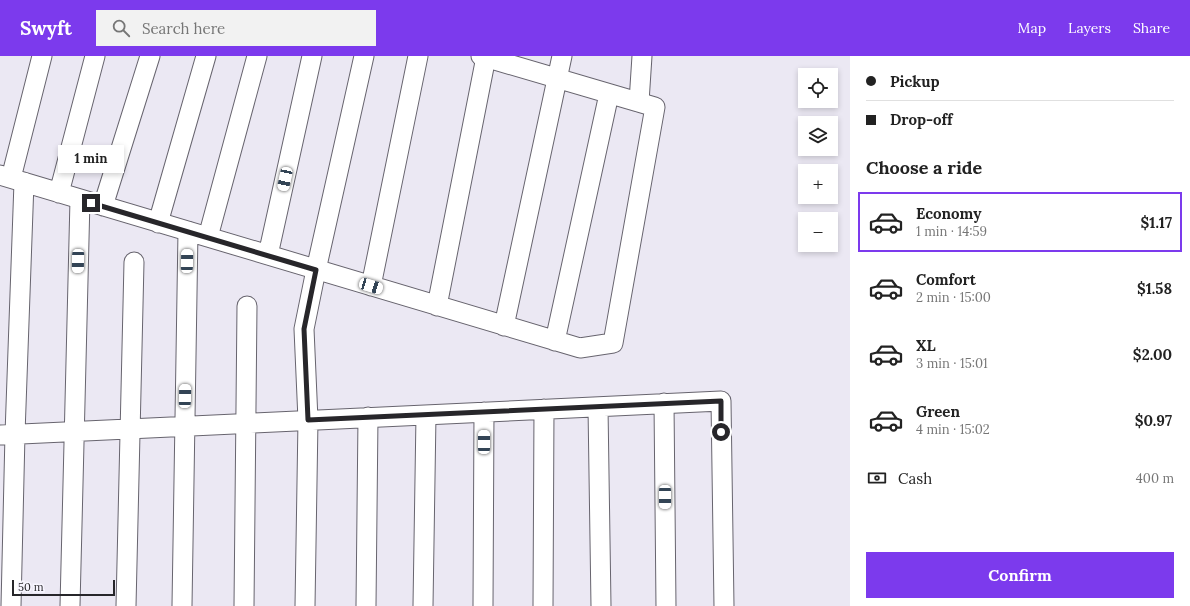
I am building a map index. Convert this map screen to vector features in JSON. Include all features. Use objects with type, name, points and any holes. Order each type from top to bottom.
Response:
[{"type":"street","points":[[11,606],[8,434],[12,179],[42,56]]},
{"type":"street","points":[[59,193],[95,56]]},
{"type":"street","points":[[103,206],[150,56]]},
{"type":"street","points":[[158,222],[206,56]]},
{"type":"street","points":[[208,237],[257,56]]},
{"type":"street","points":[[268,255],[312,56]]},
{"type":"street","points":[[305,606],[308,420],[304,329],[364,56]]},
{"type":"street","points":[[371,286],[418,56]]},
{"type":"street","points":[[504,326],[562,56]]},
{"type":"street","points":[[639,102],[642,56]]},
{"type":"street","points":[[12,179],[158,222],[316,270],[504,326],[580,348],[612,343],[655,107],[557,78],[518,61],[484,57],[437,306]]},
{"type":"street","points":[[555,341],[609,94]]},
{"type":"street","points":[[70,606],[80,199]]},
{"type":"street","points":[[182,606],[188,231]]},
{"type":"street","points":[[126,606],[134,262]]},
{"type":"street","points":[[244,606],[247,306]]},
{"type":"street","points":[[8,434],[721,401],[724,606]]},
{"type":"street","points":[[664,404],[666,606]]},
{"type":"street","points":[[598,407],[601,606]]},
{"type":"street","points":[[543,606],[544,409]]},
{"type":"street","points":[[483,606],[484,412]]},
{"type":"street","points":[[423,606],[426,415]]},
{"type":"street","points":[[366,606],[368,417]]},
{"type":"route","points":[[91,203],[316,270],[304,329],[308,420],[721,401],[721,432]]}]
